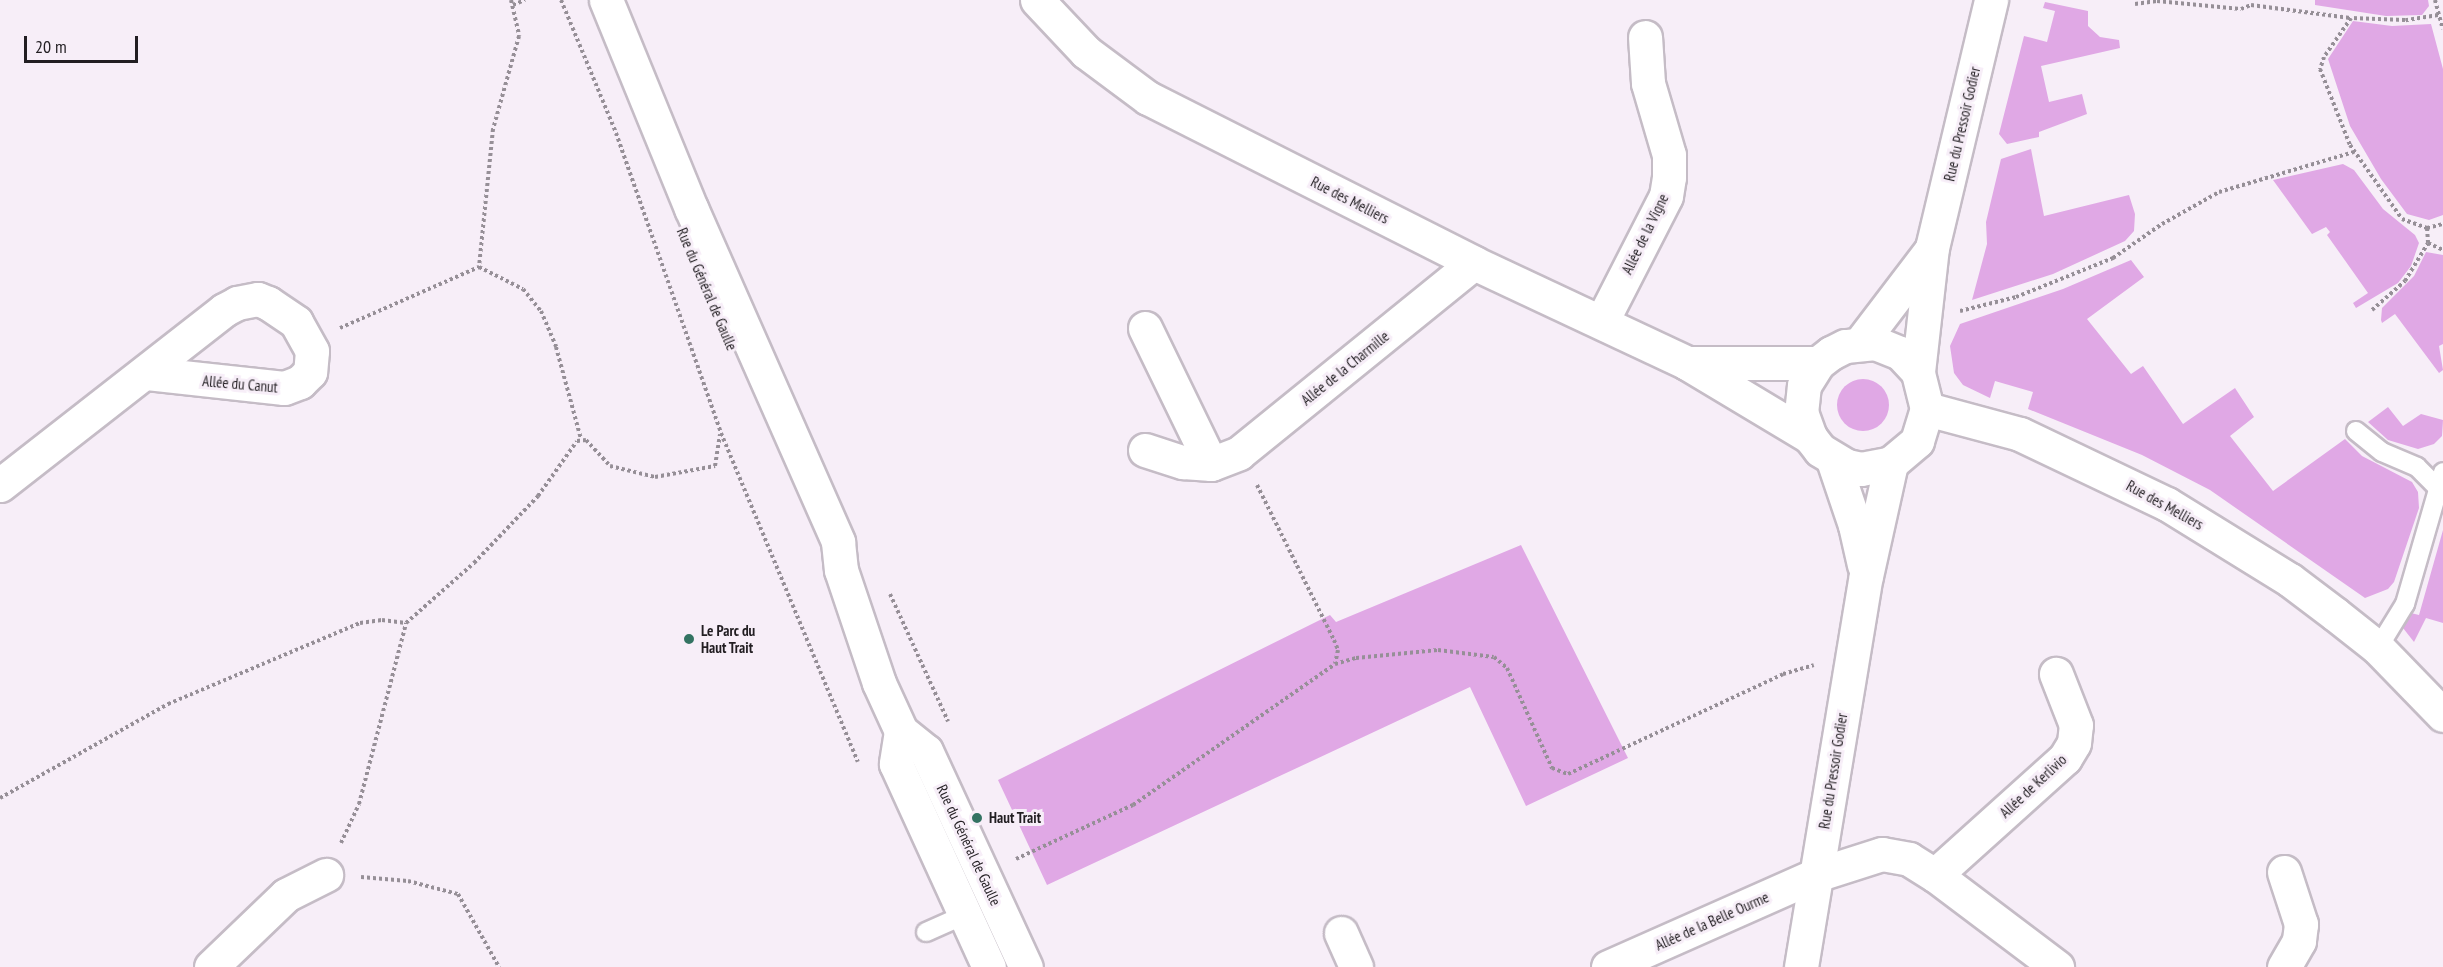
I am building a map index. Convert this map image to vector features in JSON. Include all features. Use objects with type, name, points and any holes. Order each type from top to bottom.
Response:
[{"type":"street","name":"Rue du Général de Gaulle","points":[[586,0],[820,548],[841,570]]},
{"type":"street","name":"Rue du Général de Gaulle","points":[[606,0],[691,208],[838,542],[841,570],[879,683],[901,731],[926,751],[1026,967]]},
{"type":"street","name":"Rue des Melliers","points":[[1037,0],[1086,52],[1148,98],[1474,263],[1602,321],[1687,363],[1810,438]]},
{"type":"street","name":"Rue du Pressoir Godier","points":[[1918,372],[1932,248],[1991,0]]},
{"type":"street","name":"Allée de la Vigne","points":[[1602,321],[1666,196],[1669,177],[1669,155],[1648,83],[1645,38]]},
{"type":"street","name":"Rue du Pressoir Godier","points":[[1861,342],[1932,248]]},
{"type":"street","name":"Allée de la Charmille","points":[[1225,458],[1474,263]]},
{"type":"street","points":[[0,485],[224,310],[247,299],[268,303],[296,322],[309,341]]},
{"type":"street","points":[[1145,328],[1225,458],[1183,462],[1145,450]]},
{"type":"street","name":"Allée du Canut","points":[[145,373],[284,388],[300,382],[310,372],[309,341]]},
{"type":"street","points":[[1861,342],[1900,353],[1918,372],[1927,409],[1917,441],[1891,463],[1861,469],[1833,460],[1810,438],[1802,399],[1804,386],[1818,363],[1831,352],[1861,342]]},
{"type":"street","name":"Rue des Melliers","points":[[1687,363],[1818,363]]},
{"type":"street","name":"Rue des Melliers","points":[[1927,409],[2020,434],[2167,504],[2290,580],[2378,648],[2443,715]]},
{"type":"street","name":"Rue du Pressoir Godier","points":[[1833,460],[1855,525],[1866,576]]},
{"type":"street","name":"Rue du Pressoir Godier","points":[[1801,967],[1866,576],[1891,463]]},
{"type":"street","name":"Allée de Kerlivio","points":[[1935,875],[2065,758],[2074,743],[2076,725],[2056,674]]},
{"type":"street","points":[[901,731],[897,764],[989,967]]},
{"type":"street","points":[[1816,875],[1882,854],[1909,859],[1935,875],[2057,967]]},
{"type":"street","points":[[2284,872],[2301,924],[2299,941],[2284,967]]},
{"type":"street","points":[[211,967],[286,895],[326,875]]},
{"type":"street","name":"Allée de la Belle Ourme","points":[[1608,967],[1816,875]]},
{"type":"street","points":[[1341,933],[1356,967]]},
{"type":"lane","points":[[2356,430],[2382,452],[2417,467],[2440,490]]},
{"type":"lane","points":[[2378,648],[2405,604],[2440,490],[2443,472]]},
{"type":"lane","points":[[926,932],[995,902]]},
{"type":"path","points":[[479,267],[494,129],[519,36],[512,2],[525,0]]},
{"type":"path","points":[[561,0],[616,133],[721,433],[860,766]]},
{"type":"path","points":[[2435,0],[2443,29]]},
{"type":"path","points":[[2135,4],[2157,1],[2241,9],[2251,4],[2351,18],[2405,20],[2438,15]]},
{"type":"path","points":[[2351,18],[2324,57],[2320,69],[2322,81],[2354,152],[2402,219],[2427,228],[2443,224]]},
{"type":"path","points":[[1926,308],[1952,313],[2016,297],[2113,258],[2162,224],[2219,192],[2354,152]]},
{"type":"path","points":[[2372,310],[2405,281],[2428,243],[2427,228]]},
{"type":"path","points":[[2428,243],[2443,250]]},
{"type":"path","points":[[309,341],[479,267]]},
{"type":"path","points":[[479,267],[523,289],[541,311],[556,347],[581,439],[610,466],[655,477],[715,466],[721,433]]},
{"type":"path","points":[[499,967],[458,894],[408,881],[326,875],[359,804],[406,623],[474,563],[522,513],[581,439]]},
{"type":"path","points":[[1225,458],[1334,640],[1338,650],[1335,664]]},
{"type":"path","points":[[0,798],[178,700],[360,623],[382,620],[406,623]]},
{"type":"path","points":[[1014,860],[1133,805],[1335,664],[1356,658],[1417,651],[1494,657],[1507,668],[1552,768],[1568,774],[1783,674],[1820,663],[1851,668]]},
{"type":"shaded area","points":[[2315,0],[2428,0],[2429,6],[2422,15],[2386,16],[2315,5]]},
{"type":"shaded area","points":[[2045,2],[2088,11],[2088,26],[2100,37],[2119,40],[2120,48],[2041,66],[2049,102],[2082,94],[2087,114],[2039,132],[2039,137],[2007,144],[1999,134],[2024,36],[2047,42],[2055,11],[2043,8]]},
{"type":"shaded area","points":[[2353,21],[2392,26],[2431,24],[2443,69],[2443,215],[2429,220],[2407,214],[2381,179],[2350,126],[2328,59]]},
{"type":"shaded area","points":[[2031,149],[2044,216],[2129,195],[2135,214],[2134,231],[2125,241],[2053,274],[1972,300],[1987,244],[1986,222],[2001,159]]},
{"type":"shaded area","points":[[2343,164],[2354,170],[2383,209],[2415,235],[2419,243],[2411,266],[2398,283],[2356,308],[2353,303],[2368,293],[2327,235],[2330,232],[2326,227],[2312,234],[2273,180]]},
{"type":"shaded area","points":[[2426,252],[2443,255],[2443,344],[2439,346],[2443,370],[2439,373],[2395,314],[2382,323],[2381,320],[2382,308],[2414,276]]},
{"type":"shaded area","points":[[2131,260],[2144,277],[2087,319],[2131,374],[2143,366],[2183,424],[2235,388],[2254,417],[2230,436],[2273,491],[2345,439],[2362,456],[2412,482],[2418,492],[2419,508],[2394,582],[2388,589],[2365,598],[2210,490],[2142,455],[2028,409],[2033,392],[1995,381],[1990,398],[1963,385],[1954,373],[1950,346],[1960,324],[2063,289]]},
{"type":"shaded area","points":[[1863,379],[1877,383],[1885,391],[1889,405],[1885,419],[1877,427],[1863,431],[1849,427],[1841,419],[1837,405],[1841,391],[1849,383]]},
{"type":"shaded area","points":[[2388,407],[2403,426],[2421,414],[2443,420],[2442,436],[2434,444],[2418,449],[2388,440],[2368,422]]},
{"type":"shaded area","points":[[2443,530],[2443,623],[2426,618],[2414,642],[2403,628],[2407,612],[2419,615]]},
{"type":"shaded area","points":[[1521,545],[1628,758],[1526,806],[1470,687],[1047,885],[998,780],[1330,615],[1336,622]]},
{"type":"place","name":"Le Parc du Haut Trait","points":[[689,639]]},
{"type":"place","name":"Haut Trait","points":[[977,818]]}]
